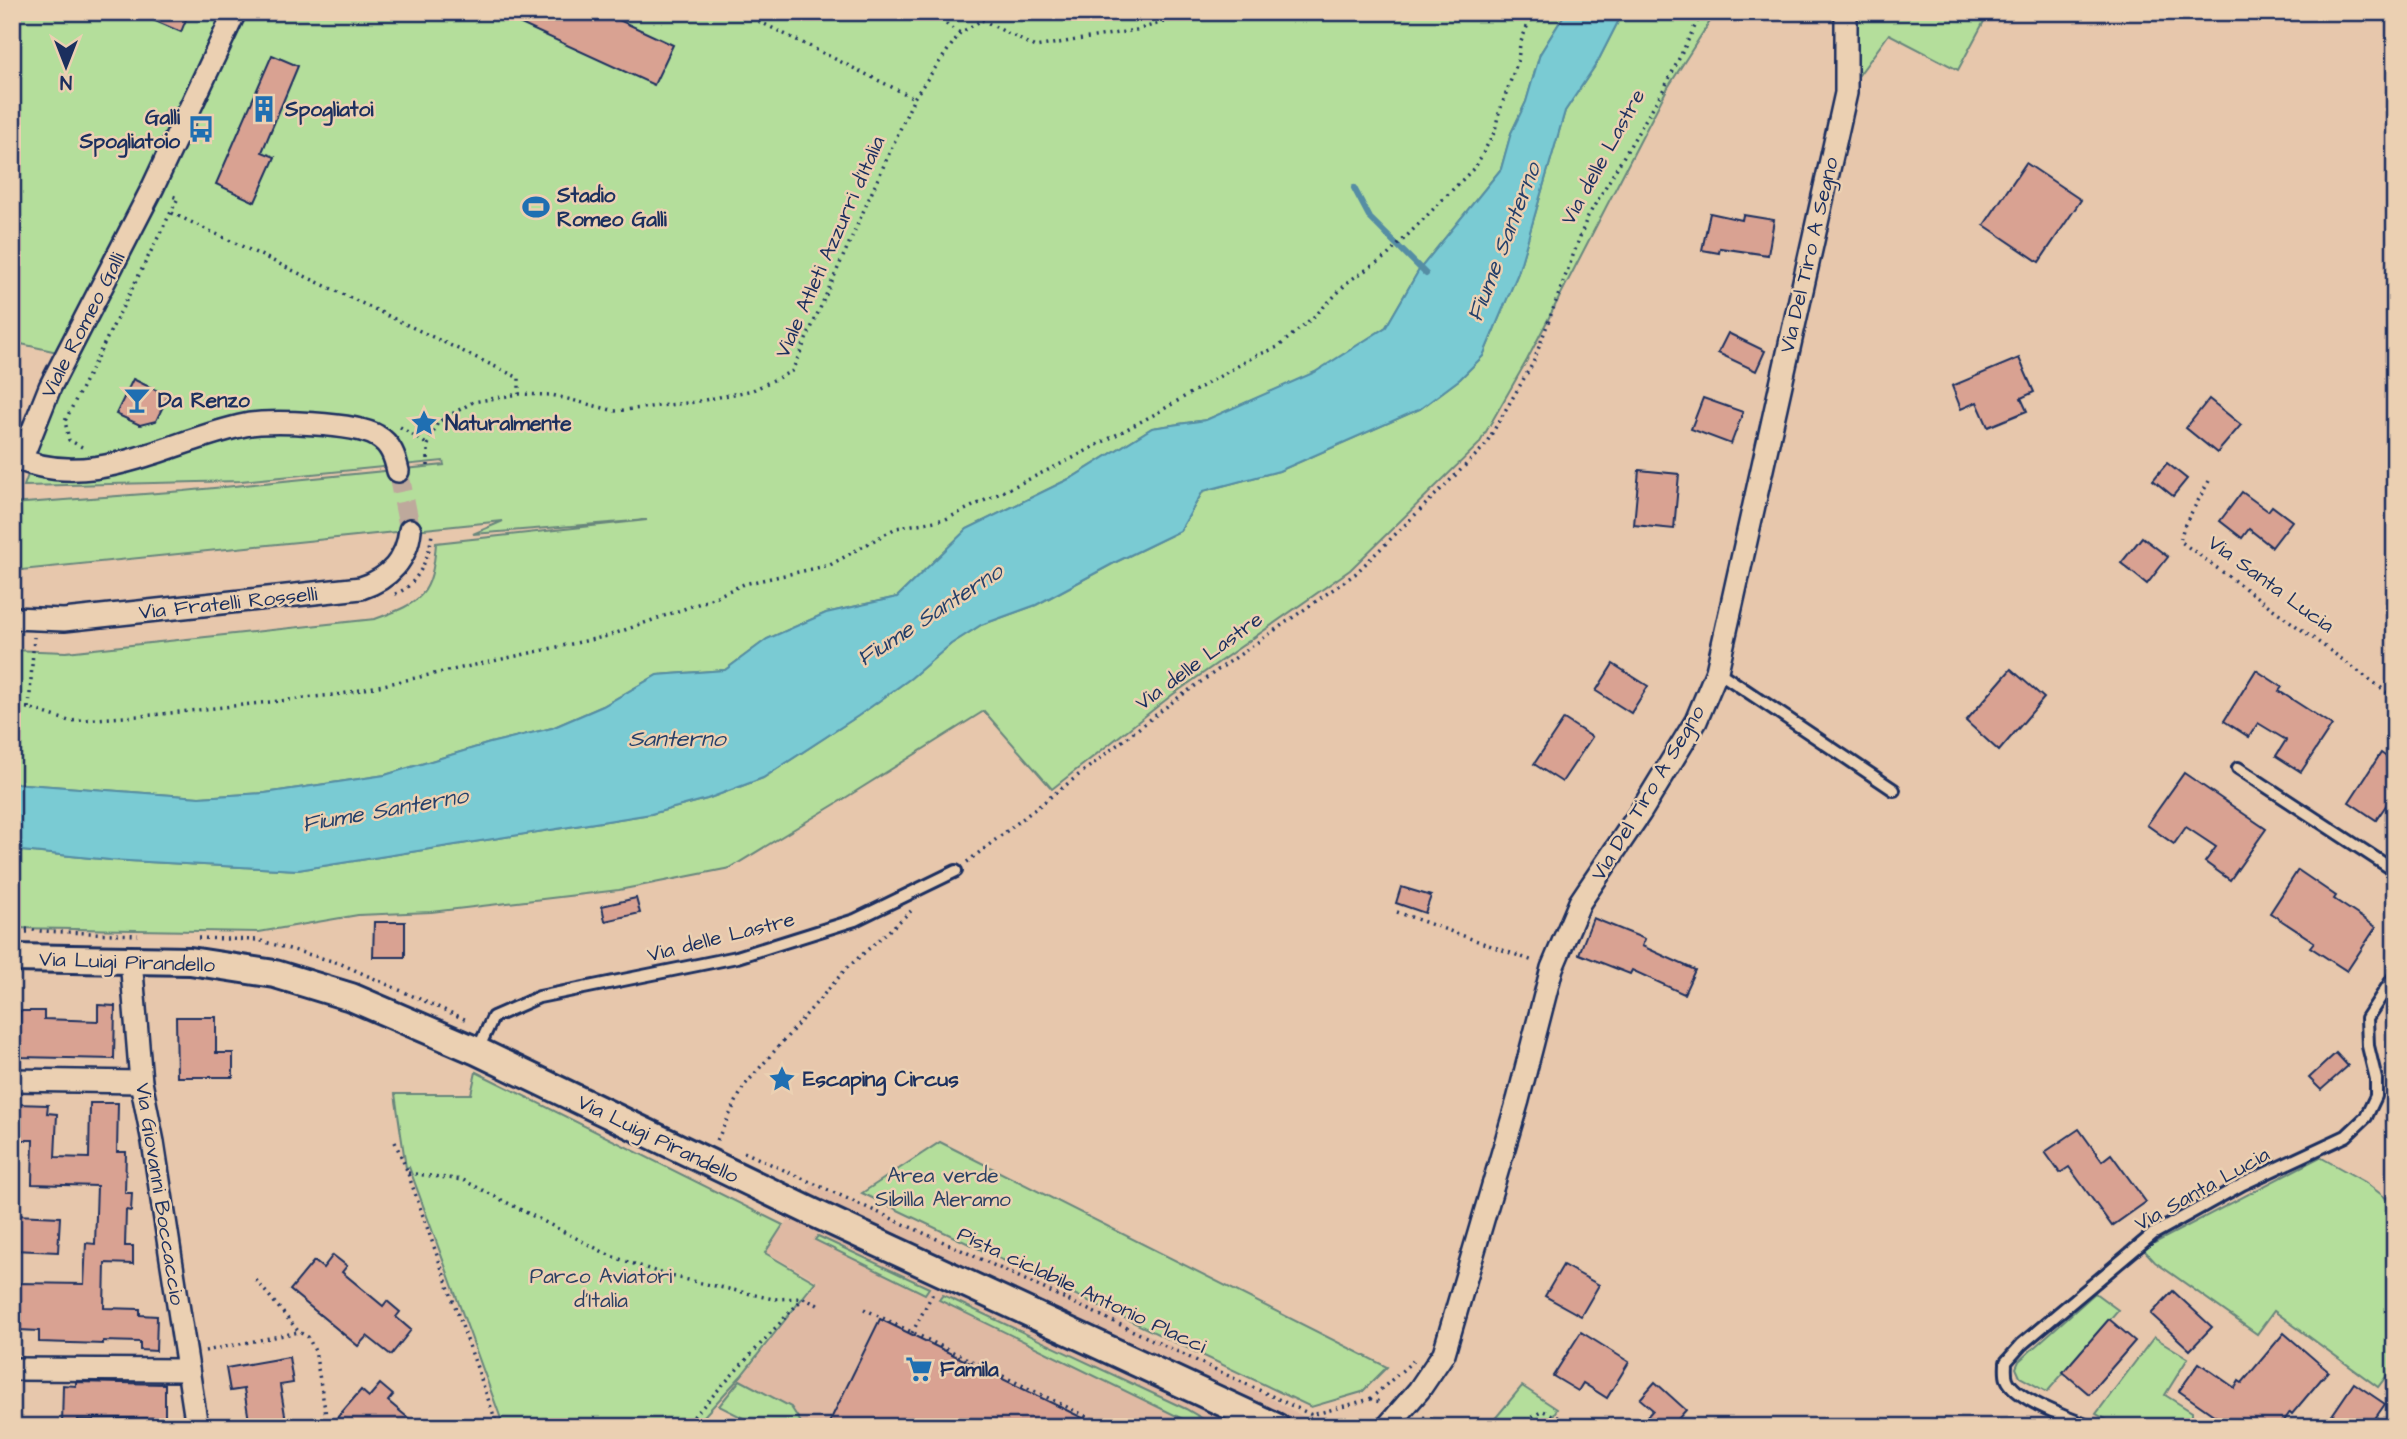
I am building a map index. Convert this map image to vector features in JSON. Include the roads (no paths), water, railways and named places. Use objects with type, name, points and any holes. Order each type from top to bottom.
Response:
[{"type":"street","name":"Viale Romeo Galli","points":[[235,12],[153,187],[50,387],[17,458],[43,467],[68,469],[102,466],[143,458],[240,426],[280,422],[369,432],[394,453],[398,471]]},
{"type":"street","name":"Via Del Tiro A Segno","points":[[1387,1427],[1406,1415],[1444,1353],[1518,1100],[1552,968],[1580,902],[1640,813],[1696,721],[1717,671],[1846,93],[1846,12]]},
{"type":"street","name":"Via Fratelli Rosselli","points":[[12,618],[64,620],[361,587],[374,584],[397,566],[409,546],[411,530]]},
{"type":"street","name":"Via Luigi Pirandello","points":[[12,958],[190,961],[275,974],[351,997],[477,1051],[814,1213],[1276,1427]]},
{"type":"street","name":"Via Giovanni Boccaccio","points":[[131,959],[141,1082],[194,1361],[197,1427]]},
{"type":"street","points":[[12,1080],[141,1082]]},
{"type":"street","points":[[12,1368],[194,1361]]},
{"type":"lane","points":[[1717,671],[1894,790]]},
{"type":"lane","points":[[2238,768],[2395,872]]},
{"type":"lane","name":"Via delle Lastre","points":[[477,1051],[493,1017],[539,997],[737,957],[855,920],[956,871]]},
{"type":"lane","name":"Via Santa Lucia","points":[[2090,1427],[2030,1399],[2013,1388],[2006,1378],[2006,1362],[2022,1344],[2153,1234],[2243,1184],[2346,1136],[2366,1117],[2376,1096],[2376,1079],[2368,1046],[2367,1018],[2395,975]]},
{"type":"water","name":"Santerno","points":[[1566,12],[1623,12],[1597,63],[1565,111],[1518,273],[1483,356],[1460,379],[1420,409],[1279,471],[1203,491],[1180,531],[1036,605],[981,625],[951,644],[911,678],[858,716],[763,778],[707,799],[651,814],[298,870],[110,860],[12,850],[12,783],[199,797],[265,793],[385,775],[490,743],[552,728],[603,706],[657,675],[725,670],[767,639],[826,613],[897,597],[967,529],[1073,477],[1152,428],[1206,420],[1315,372],[1386,327],[1419,270],[1501,169],[1511,133],[1526,102],[1540,54]]},
{"type":"waterway","points":[[1354,188],[1370,218],[1426,274]]},
{"type":"tunnel","points":[[398,471],[410,530]]},
{"type":"place","name":"Spogliatoi","points":[[264,109]]},
{"type":"place","name":"Galli Spogliatoio","points":[[201,129]]},
{"type":"place","name":"Stadio Romeo Galli","points":[[536,207]]},
{"type":"place","name":"Da Renzo","points":[[137,400]]},
{"type":"place","name":"Naturalmente","points":[[424,423]]},
{"type":"place","name":"Escaping Circus","points":[[782,1079]]},
{"type":"place","name":"Famila","points":[[919,1369]]},
{"type":"water label","name":"Fiume Santerno","points":[[1504,242]]},
{"type":"water label","name":"Fiume Santerno","points":[[930,615]]},
{"type":"water label","name":"Fiume Santerno","points":[[385,810]]},
{"type":"park label","name":"Area verde Sibilla Aleramo","points":[[943,1187]]},
{"type":"park label","name":"Parco Aviatori d'Italia","points":[[601,1288]]}]
